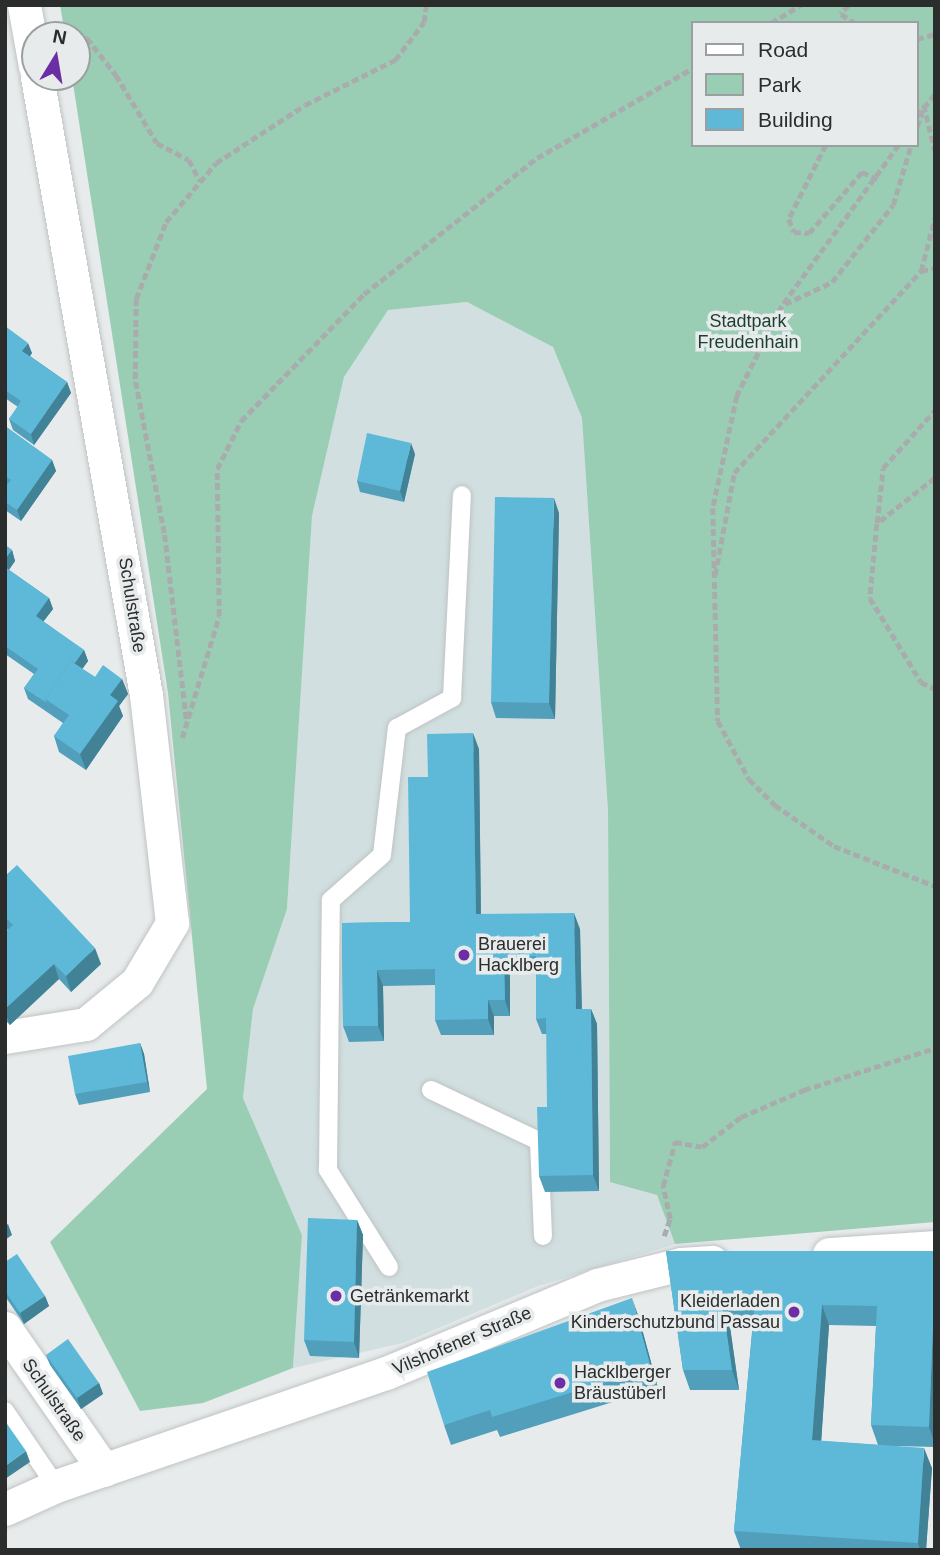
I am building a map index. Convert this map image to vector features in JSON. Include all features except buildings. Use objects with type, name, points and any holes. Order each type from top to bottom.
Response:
[{"type":"street","name":"Schulstraße","points":[[5,1037],[86,1024],[138,982],[172,923],[146,695],[39,91]]},
{"type":"street","points":[[801,1256],[935,1247]]},
{"type":"street","name":"Vilshofener Straße","points":[[5,1509],[56,1486],[386,1373],[597,1285],[652,1270],[748,1260]]},
{"type":"street","name":"Schulstraße","points":[[5,1328],[104,1471]]},
{"type":"lane","points":[[389,1267],[328,1170],[331,900],[383,855],[397,728],[452,698],[462,495]]},
{"type":"lane","points":[[431,1090],[539,1140],[543,1236]]},
{"type":"lane","points":[[5,1411],[56,1486]]},
{"type":"path","points":[[186,724],[178,625],[135,379],[136,299],[166,222],[216,163],[305,105],[395,60],[424,22],[426,5]]},
{"type":"path","points":[[774,21],[801,5]]},
{"type":"path","points":[[849,5],[841,14],[852,21]]},
{"type":"path","points":[[25,7],[87,38],[116,75],[157,144],[189,160],[200,181]]},
{"type":"path","points":[[179,750],[219,615],[217,469],[241,421],[364,294],[527,166],[692,69]]},
{"type":"path","points":[[919,113],[935,94]]},
{"type":"path","points":[[919,121],[924,105]]},
{"type":"path","points":[[924,105],[935,151]]},
{"type":"path","points":[[825,147],[789,219],[794,232],[810,233],[862,172],[877,179]]},
{"type":"path","points":[[898,147],[782,306],[737,396],[724,439],[713,508],[712,590],[718,721],[749,779],[775,805],[834,846],[935,886]]},
{"type":"path","points":[[782,306],[832,282],[893,205],[910,147]]},
{"type":"path","points":[[712,590],[734,472],[921,271],[935,217]]},
{"type":"path","points":[[921,271],[935,268]]},
{"type":"path","points":[[935,410],[883,468],[870,598],[921,682],[935,690]]},
{"type":"path","points":[[877,524],[935,478]]},
{"type":"path","points":[[652,1270],[670,1219],[663,1186],[675,1142],[702,1147],[741,1118],[804,1090],[935,1048]]},
{"type":"shaded area","points":[[467,302],[553,347],[582,418],[608,811],[610,1181],[657,1195],[675,1244],[538,1286],[403,1343],[293,1368],[302,1235],[243,1098],[253,1009],[287,909],[312,516],[344,377],[387,310]]},
{"type":"green space","name":"Stadtpark Freudenhain","points":[[60,5],[935,5],[935,1222],[675,1244],[657,1195],[610,1182],[608,811],[582,418],[553,347],[467,302],[388,310],[344,377],[312,516],[287,909],[253,1009],[243,1098],[302,1235],[293,1368],[203,1403],[140,1411],[50,1242],[207,1089],[168,693],[74,91],[91,91],[91,21],[63,21]]},
{"type":"place","name":"Brauerei Hacklberg","points":[[464,955]]},
{"type":"place","name":"Getränkemarkt","points":[[336,1296]]},
{"type":"place","name":"Kleiderladen Kinderschutzbund Passau","points":[[794,1312]]},
{"type":"place","name":"Hacklberger Bräustüberl","points":[[560,1383]]}]
